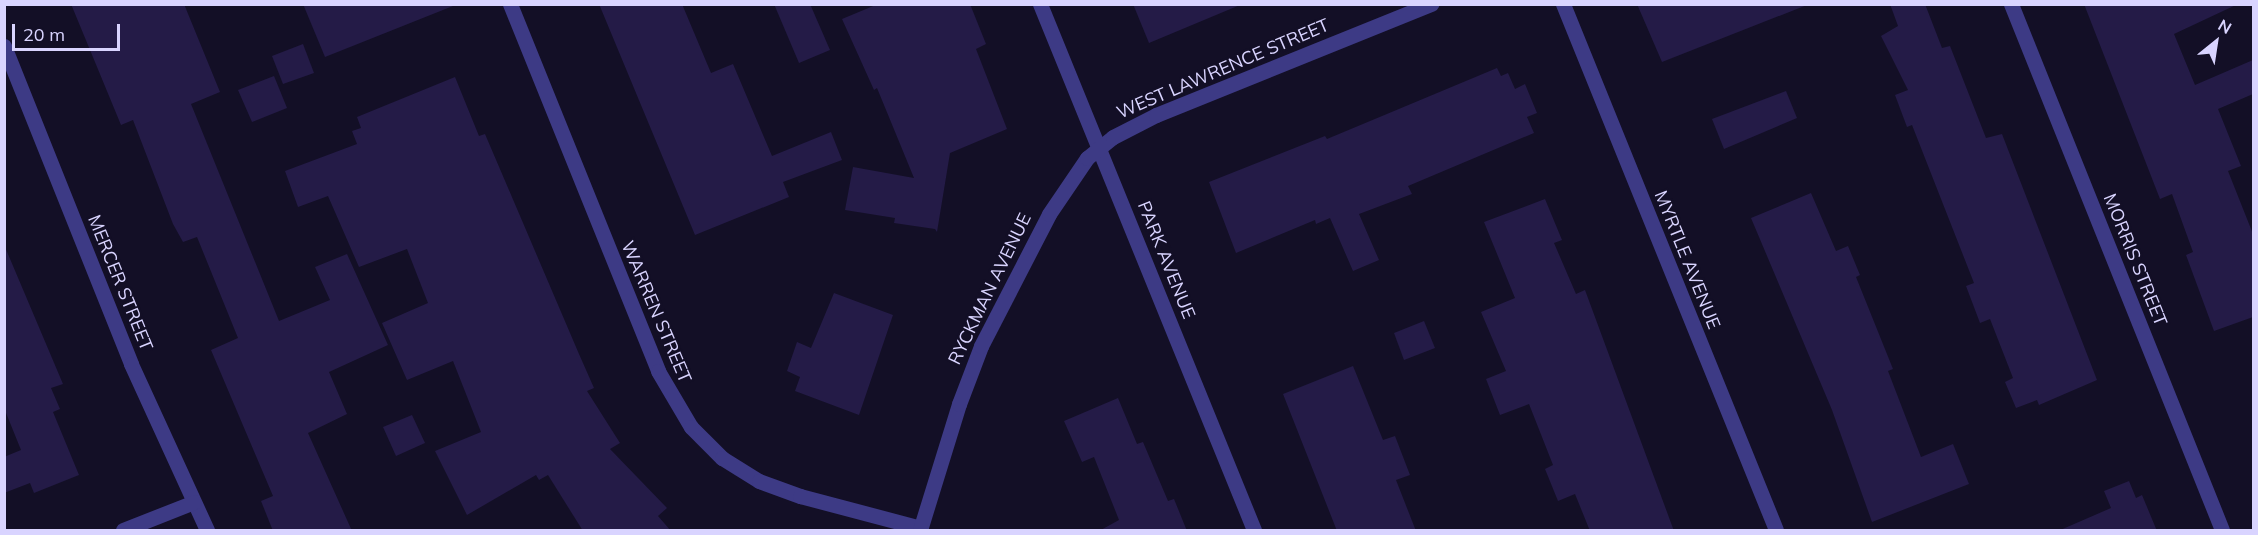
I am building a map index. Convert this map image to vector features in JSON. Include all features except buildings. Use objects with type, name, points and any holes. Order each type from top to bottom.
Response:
[{"type":"street","name":"WARREN STREET","points":[[510,4],[658,371],[684,418],[722,458],[759,481],[800,496],[921,529]]},
{"type":"street","name":"PARK AVENUE","points":[[1040,4],[1254,531]]},
{"type":"street","name":"WEST LAWRENCE STREET","points":[[1100,147],[1156,115],[1431,4]]},
{"type":"street","name":"MYRTLE AVENUE","points":[[1563,4],[1776,531]]},
{"type":"street","name":"MORRIS STREET","points":[[2011,4],[2222,531]]},
{"type":"street","name":"MERCER STREET","points":[[4,46],[131,364],[207,531]]},
{"type":"street","name":"RYCKMAN AVENUE","points":[[921,529],[958,404],[989,329],[1049,213],[1072,176],[1100,147]]},
{"type":"street","points":[[123,531],[194,502]]}]
